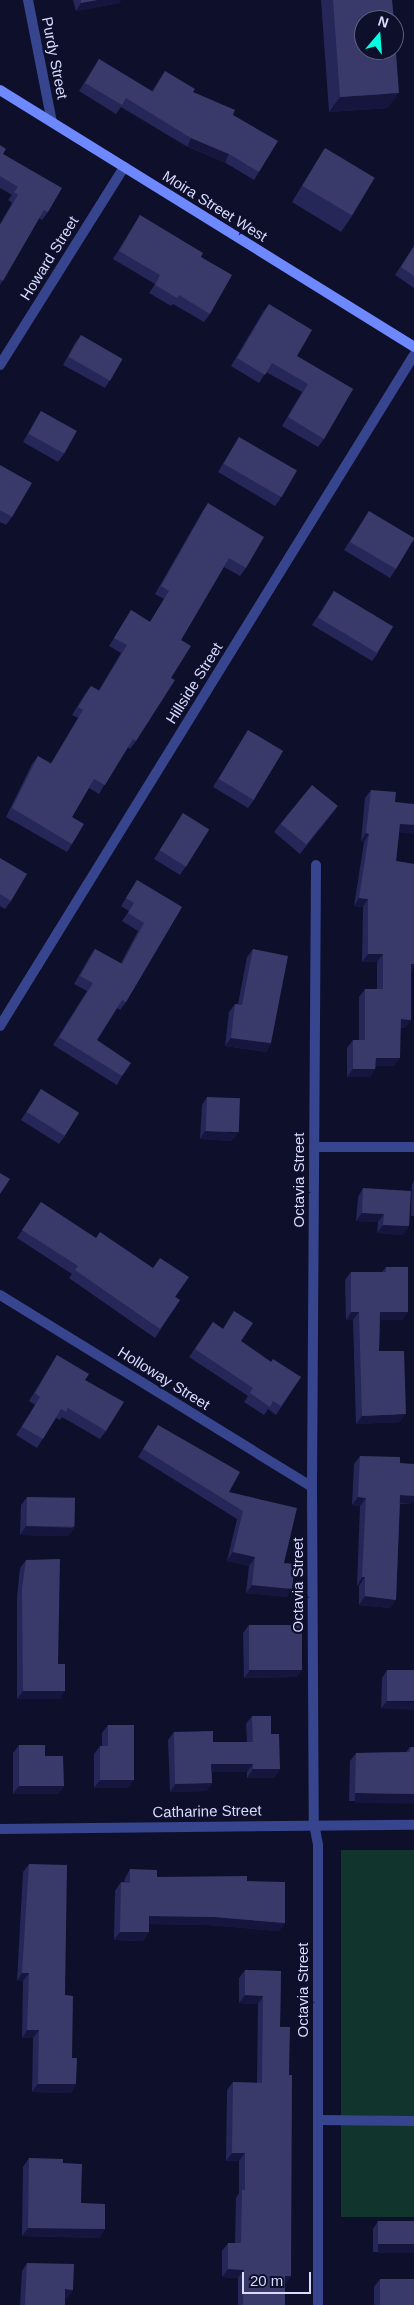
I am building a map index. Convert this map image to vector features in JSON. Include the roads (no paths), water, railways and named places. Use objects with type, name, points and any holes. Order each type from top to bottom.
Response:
[{"type":"main road","name":"Moira Street West","points":[[0,90],[414,347]]},
{"type":"street","name":"Purdy Street","points":[[28,0],[52,122]]},
{"type":"street","name":"Howard Street","points":[[0,365],[124,166]]},
{"type":"street","name":"Hillside Street","points":[[0,1026],[414,354]]},
{"type":"street","name":"Octavia Street","points":[[316,865],[312,1487],[314,1824],[318,1845],[318,2305]]},
{"type":"street","points":[[314,1147],[414,1147]]},
{"type":"street","name":"Holloway Street","points":[[0,1295],[312,1487]]},
{"type":"street","name":"Catharine Street","points":[[0,1829],[314,1824],[414,1825]]},
{"type":"street","points":[[318,2120],[414,2121]]}]
